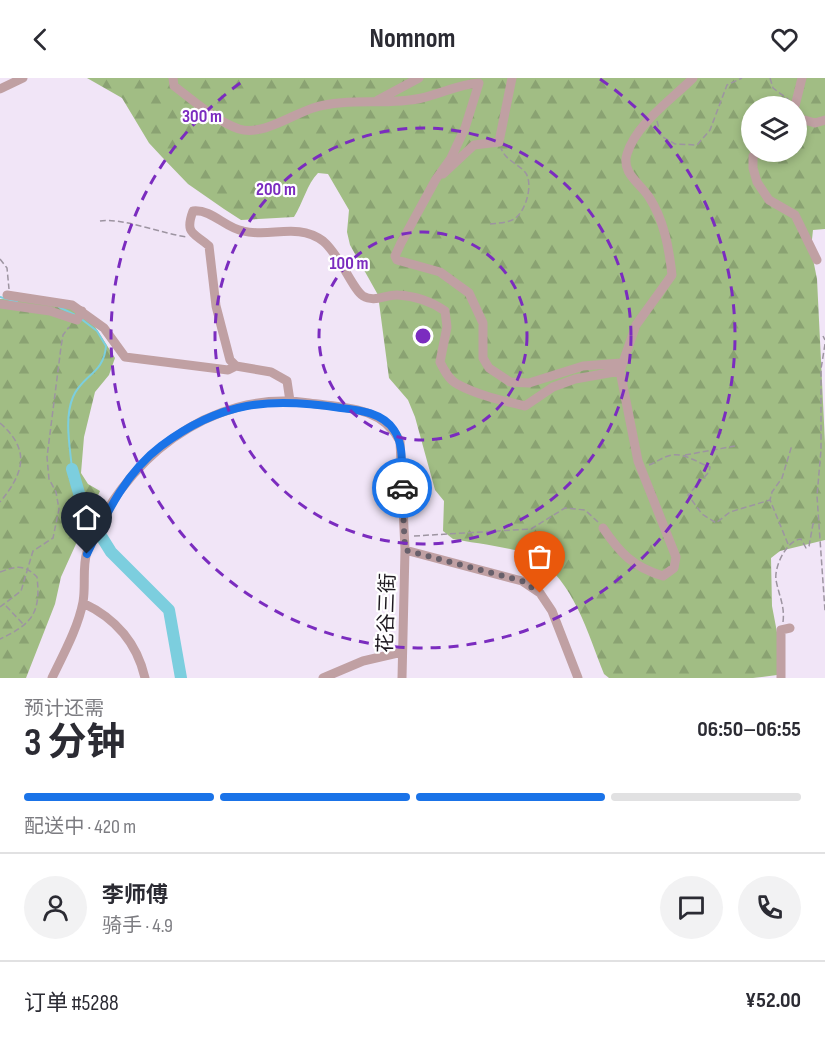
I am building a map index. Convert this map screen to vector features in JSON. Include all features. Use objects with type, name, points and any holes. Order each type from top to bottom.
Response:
[{"type":"street","points":[[0,89],[23,78]]},
{"type":"street","points":[[173,78],[174,86],[219,118],[241,129],[257,129],[281,122],[314,107],[423,98],[467,84],[479,83],[465,128],[451,158],[436,179],[395,256],[397,260],[440,272],[469,293],[483,323],[483,358],[489,368],[510,382],[529,383],[583,366],[621,367]]},
{"type":"street","points":[[378,100],[419,78]]},
{"type":"street","points":[[436,179],[454,166],[474,145],[499,142],[512,78]]},
{"type":"street","points":[[603,528],[619,552],[647,571],[663,576],[674,568],[676,557],[640,465],[621,367],[636,325],[672,275],[669,248],[661,222],[649,197],[628,172],[626,162],[627,153],[636,137],[693,78]]},
{"type":"street","points":[[799,96],[802,78]]},
{"type":"street","points":[[807,118],[815,123],[825,120]]},
{"type":"street","points":[[753,162],[758,182],[769,200],[795,215],[817,260]]},
{"type":"street","points":[[236,366],[227,352],[216,306],[209,246],[194,238],[190,229],[195,210],[214,216],[244,232],[281,230],[310,234],[321,240],[340,258],[357,291],[365,297],[382,298],[397,295],[426,301],[445,311],[447,327],[440,362],[455,384],[505,402],[525,406],[553,387],[621,367]]},
{"type":"street","points":[[8,295],[62,303],[104,328],[125,357],[228,370],[236,366],[271,372],[287,381],[290,401]]},
{"type":"street","points":[[0,303],[80,315]]},
{"type":"street","name":"花谷三街","points":[[83,603],[87,554],[108,510],[136,471],[160,447],[191,427],[224,411],[255,403],[290,401],[374,414],[393,429],[400,441],[405,537],[402,678]]},
{"type":"street","points":[[405,550],[522,581],[540,593],[552,611],[578,678]]},
{"type":"street","points":[[52,678],[83,603],[104,614],[129,640],[145,678]]},
{"type":"street","points":[[781,678],[785,629]]},
{"type":"street","points":[[323,678],[363,661],[402,652]]},
{"type":"path","points":[[656,115],[661,136],[675,144],[697,145],[710,130],[727,85],[741,78]]},
{"type":"path","points":[[770,78],[773,88],[784,96]]},
{"type":"path","points":[[490,224],[513,220],[522,209],[529,186],[526,172],[503,154],[499,142]]},
{"type":"path","points":[[100,221],[109,219],[161,233],[194,238]]},
{"type":"path","points":[[0,259],[7,268],[8,295]]},
{"type":"path","points":[[0,607],[21,591],[33,551],[53,538],[59,508],[56,492],[49,479],[47,457],[63,335],[80,315]]},
{"type":"path","points":[[823,336],[825,340]]},
{"type":"path","points":[[825,344],[821,369],[818,522],[825,611]]},
{"type":"path","points":[[0,423],[12,433],[19,444],[21,468],[16,481],[0,502]]},
{"type":"path","points":[[788,544],[770,500],[772,492],[782,478],[792,445]]},
{"type":"path","points":[[640,465],[654,463],[671,455],[685,456],[735,446]]},
{"type":"path","points":[[685,456],[694,462],[710,467],[709,472],[688,495],[702,514],[716,523],[730,512],[770,500]]},
{"type":"path","points":[[405,537],[531,529],[565,508],[585,510],[603,528]]},
{"type":"path","points":[[785,629],[784,606],[776,579],[788,544],[793,540],[801,539],[806,548],[809,546],[813,524],[818,522]]},
{"type":"path","points":[[0,572],[17,566],[28,569],[36,577],[38,591],[34,615],[25,626],[0,639]]},
{"type":"path","points":[[5,605],[25,626]]},
{"type":"green space","points":[[87,78],[825,78],[825,229],[813,230],[811,249],[817,279],[825,443],[825,540],[780,551],[771,558],[772,606],[780,648],[777,675],[753,678],[609,678],[604,674],[570,594],[549,567],[528,554],[453,539],[443,531],[444,501],[435,490],[415,417],[408,400],[389,378],[378,295],[350,245],[347,232],[349,210],[328,174],[318,173],[314,177],[294,217],[241,220],[188,184],[149,143],[122,98]]},
{"type":"green space","points":[[0,299],[63,300],[94,325],[115,358],[109,375],[95,392],[84,437],[81,473],[88,484],[100,491],[61,577],[55,604],[26,678],[0,678]]},
{"type":"waterway","points":[[0,297],[17,302]]},
{"type":"waterway","points":[[59,307],[75,315]]},
{"type":"waterway","points":[[72,469],[68,433],[70,405],[77,390],[101,363],[106,346],[97,331],[80,318]]},
{"type":"waterway","points":[[72,469],[83,507],[111,552],[169,610],[181,678]]},
{"type":"way so far","points":[[402,488],[405,550],[522,581],[540,593]]},
{"type":"route","points":[[87,554],[110,505],[136,471],[160,447],[191,427],[224,411],[255,403],[298,401],[374,414],[384,419],[400,441],[402,488]]}]
